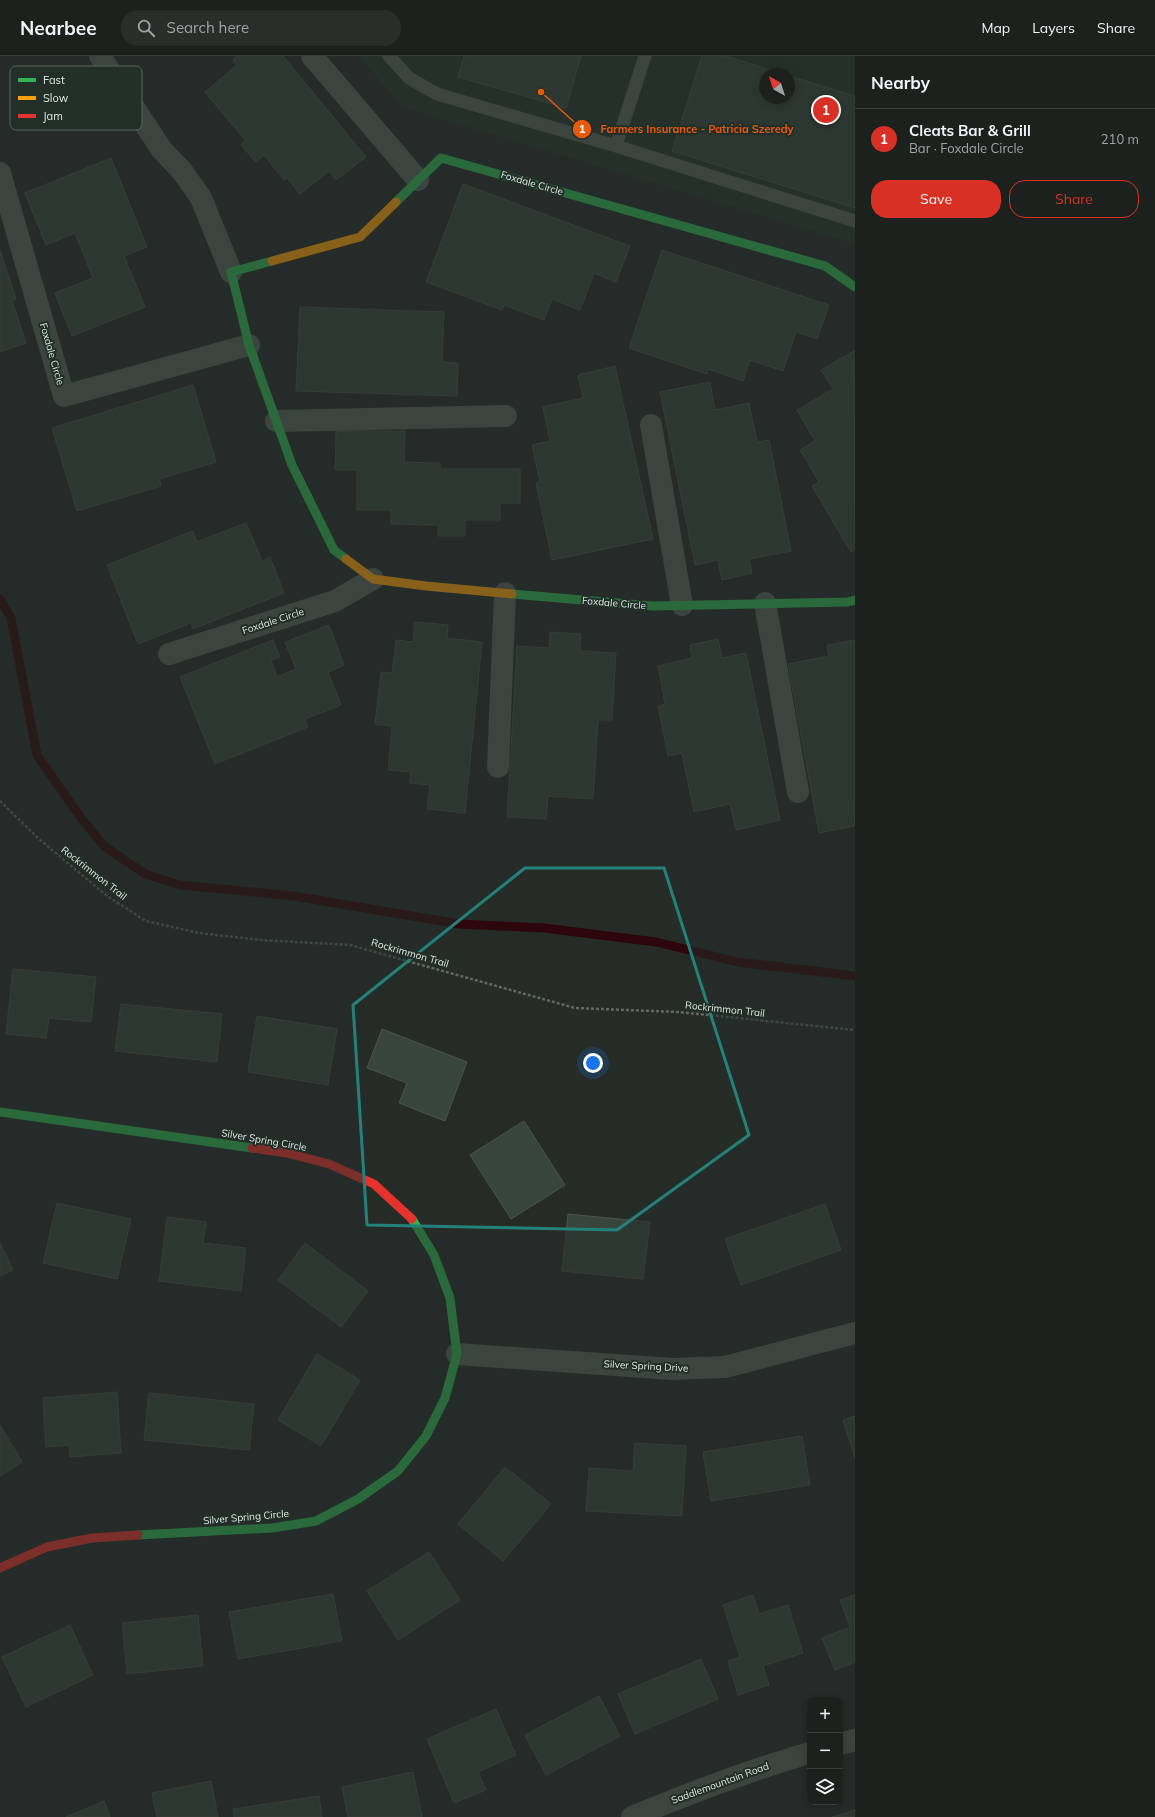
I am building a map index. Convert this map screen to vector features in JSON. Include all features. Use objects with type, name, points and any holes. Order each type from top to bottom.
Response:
[{"type":"street","name":"Foxdale Circle","points":[[100,56],[107,66]]},
{"type":"street","points":[[312,56],[418,180]]},
{"type":"street","name":"Foxdale Circle","points":[[142,120],[162,150],[182,171],[200,198],[231,272],[249,345],[292,465],[334,550],[373,579],[426,586],[653,606],[846,602],[855,600]]},
{"type":"street","name":"Foxdale Circle","points":[[231,272],[360,237],[441,158],[825,266],[855,287]]},
{"type":"street","name":"Foxdale Circle","points":[[0,173],[64,396],[249,345]]},
{"type":"street","points":[[276,420],[506,416]]},
{"type":"street","points":[[651,425],[682,605]]},
{"type":"street","name":"Foxdale Circle","points":[[169,654],[335,601],[373,579]]},
{"type":"street","points":[[498,767],[505,593]]},
{"type":"street","points":[[765,603],[798,792]]},
{"type":"street","name":"Silver Spring Circle","points":[[0,1112],[287,1153],[329,1164],[374,1184],[412,1220],[434,1255],[450,1298],[457,1354],[445,1398],[426,1436],[398,1471],[358,1499],[316,1521],[272,1528],[92,1538],[47,1547],[0,1568]]},
{"type":"street","name":"Silver Spring Drive","points":[[457,1354],[673,1369],[725,1367],[855,1333]]},
{"type":"street","points":[[843,1743],[855,1740]]},
{"type":"street","name":"Saddlemountain Road","points":[[632,1817],[673,1800],[775,1763],[807,1754]]},
{"type":"lane","points":[[389,56],[409,78],[437,94],[616,146],[855,221]]},
{"type":"lane","points":[[616,146],[645,56]]},
{"type":"path","name":"Rockrimmon Trail","points":[[0,801],[39,839],[107,896],[146,921],[199,933],[262,940],[350,945],[575,1008],[679,1012],[855,1030]]},
{"type":"highlighted area","points":[[525,868],[664,868],[749,1135],[617,1230],[367,1225],[353,1005]]},
{"type":"shaded area","points":[[359,56],[855,56],[855,244],[402,107]]},
{"type":"building","points":[[237,56],[283,56],[366,157],[336,180],[329,171],[300,194],[287,178],[284,180],[264,155],[256,162],[241,145],[246,141],[205,92],[237,65],[233,60]]},
{"type":"building","points":[[464,56],[581,56],[566,108],[458,77]]},
{"type":"building","points":[[702,56],[726,56],[765,68],[759,68],[759,104],[795,104],[795,78],[855,96],[855,208],[672,151]]},
{"type":"building","points":[[111,158],[147,247],[124,256],[145,307],[72,336],[55,293],[93,278],[75,233],[46,245],[25,193]]},
{"type":"building","points":[[463,184],[630,246],[616,282],[594,273],[580,310],[552,299],[544,320],[504,305],[502,310],[426,282]]},
{"type":"building","points":[[0,250],[16,299],[12,301],[26,343],[0,352]]},
{"type":"building","points":[[662,250],[829,305],[817,339],[796,332],[783,371],[750,360],[743,381],[708,369],[707,374],[629,348]]},
{"type":"building","points":[[300,307],[444,312],[442,362],[458,363],[457,396],[296,391]]},
{"type":"building","points":[[854,351],[855,550],[851,552],[812,486],[819,482],[800,450],[815,441],[797,410],[833,389],[821,370]]},
{"type":"building","points":[[615,366],[653,539],[552,560],[536,483],[540,482],[532,445],[550,441],[543,407],[583,398],[578,375]]},
{"type":"building","points":[[710,382],[715,410],[749,403],[757,442],[769,440],[791,551],[749,559],[752,573],[722,580],[718,560],[695,565],[660,392]]},
{"type":"building","points":[[193,385],[216,462],[159,479],[161,486],[77,511],[52,428]]},
{"type":"building","points":[[336,431],[405,431],[404,462],[440,463],[440,469],[520,469],[520,503],[500,503],[500,520],[465,520],[465,536],[438,536],[438,525],[391,524],[391,510],[357,510],[357,470],[335,470]]},
{"type":"building","points":[[246,523],[262,561],[270,557],[284,593],[193,629],[191,623],[138,644],[107,565],[193,531],[197,542]]},
{"type":"building","points":[[415,622],[448,625],[447,638],[482,642],[465,813],[427,809],[430,785],[410,783],[411,772],[388,770],[392,726],[375,724],[381,672],[392,673],[396,640],[413,642]]},
{"type":"building","points":[[329,625],[344,665],[328,672],[341,705],[305,719],[308,727],[215,764],[180,677],[273,640],[280,657],[271,660],[277,677],[296,669],[285,642]]},
{"type":"building","points":[[550,632],[581,634],[580,651],[616,653],[612,720],[598,720],[593,799],[548,796],[546,819],[507,817],[517,646],[549,648]]},
{"type":"building","points":[[718,639],[722,658],[746,653],[780,820],[736,830],[730,804],[694,812],[682,753],[668,756],[658,706],[665,704],[658,666],[692,658],[690,645]]},
{"type":"building","points":[[855,640],[855,826],[819,833],[788,664],[829,656],[827,645]]},
{"type":"building","points":[[13,969],[96,977],[91,1022],[49,1018],[46,1038],[6,1034]]},
{"type":"building","points":[[121,1004],[222,1014],[217,1062],[115,1051]]},
{"type":"building","points":[[257,1016],[337,1029],[328,1085],[248,1072]]},
{"type":"building","points":[[382,1029],[467,1062],[445,1121],[399,1103],[407,1083],[367,1068]]},
{"type":"building","points":[[524,1121],[565,1185],[511,1219],[470,1155]]},
{"type":"building","points":[[57,1203],[131,1219],[117,1279],[43,1263]]},
{"type":"building","points":[[825,1204],[841,1250],[741,1285],[725,1239]]},
{"type":"building","points":[[568,1214],[650,1222],[643,1279],[562,1271]]},
{"type":"building","points":[[167,1217],[206,1222],[203,1243],[246,1248],[241,1291],[159,1281]]},
{"type":"building","points":[[0,1243],[13,1270],[0,1276]]},
{"type":"building","points":[[305,1243],[368,1291],[341,1327],[278,1280]]},
{"type":"building","points":[[317,1354],[360,1380],[321,1446],[278,1420]]},
{"type":"building","points":[[117,1392],[121,1453],[70,1457],[69,1445],[46,1447],[43,1398]]},
{"type":"building","points":[[149,1393],[254,1404],[249,1450],[144,1440]]},
{"type":"building","points":[[855,1416],[855,1458],[843,1420]]},
{"type":"building","points":[[0,1425],[22,1462],[0,1476]]},
{"type":"building","points":[[802,1436],[810,1485],[711,1501],[703,1452]]},
{"type":"building","points":[[635,1443],[686,1446],[682,1516],[586,1511],[589,1468],[633,1471]]},
{"type":"building","points":[[505,1467],[551,1504],[503,1561],[458,1524]]},
{"type":"building","points":[[429,1552],[460,1600],[398,1640],[367,1591]]},
{"type":"building","points":[[333,1594],[342,1641],[238,1659],[229,1612]]},
{"type":"building","points":[[753,1595],[759,1614],[788,1605],[803,1653],[763,1666],[769,1685],[738,1695],[728,1661],[740,1657],[723,1605]]},
{"type":"building","points":[[855,1595],[855,1662],[835,1670],[822,1638],[850,1627],[840,1600]]},
{"type":"building","points":[[198,1615],[203,1666],[127,1674],[122,1623]]},
{"type":"building","points":[[70,1625],[93,1675],[26,1707],[2,1657]]},
{"type":"building","points":[[701,1659],[718,1699],[635,1734],[618,1694]]},
{"type":"building","points":[[599,1696],[620,1736],[546,1775],[525,1735]]},
{"type":"building","points":[[496,1709],[516,1755],[478,1772],[486,1790],[454,1803],[427,1739]]},
{"type":"building","points":[[413,1772],[422,1817],[348,1817],[342,1787]]},
{"type":"building","points":[[211,1781],[218,1817],[157,1817],[152,1793]]},
{"type":"building","points":[[319,1796],[322,1817],[234,1817],[233,1809]]},
{"type":"building","points":[[104,1801],[110,1817],[66,1817]]},
{"type":"building","points":[[855,1810],[855,1817],[832,1817]]},
{"type":"waterway","points":[[0,599],[11,618],[37,755],[81,818],[104,846],[145,874],[180,885],[294,896],[459,924],[544,928],[656,942],[738,962],[855,976]]},
{"type":"traffic: fast","points":[[396,202],[441,158],[825,266],[855,287]]},
{"type":"traffic: fast","points":[[272,261],[231,272],[249,345],[292,465],[334,550],[346,559]]},
{"type":"traffic: fast","points":[[512,594],[653,606],[847,602],[855,600]]},
{"type":"traffic: fast","points":[[0,1112],[252,1148]]},
{"type":"traffic: fast","points":[[138,1535],[272,1528],[316,1521],[358,1499],[398,1471],[426,1436],[445,1398],[457,1354],[450,1298],[434,1255],[412,1219]]},
{"type":"traffic: slow","points":[[272,261],[360,237],[396,202]]},
{"type":"traffic: slow","points":[[346,559],[373,579],[426,586],[512,594]]},
{"type":"traffic: jam","points":[[252,1148],[287,1153],[329,1164],[374,1184],[412,1219]]},
{"type":"traffic: jam","points":[[0,1568],[47,1547],[92,1538],[138,1535]]},
{"type":"place","name":"Farmers Insurance - Patricia Szeredy","points":[[541,92]]},
{"type":"place","name":"Cleats Bar & Grill","points":[[826,110]]}]
